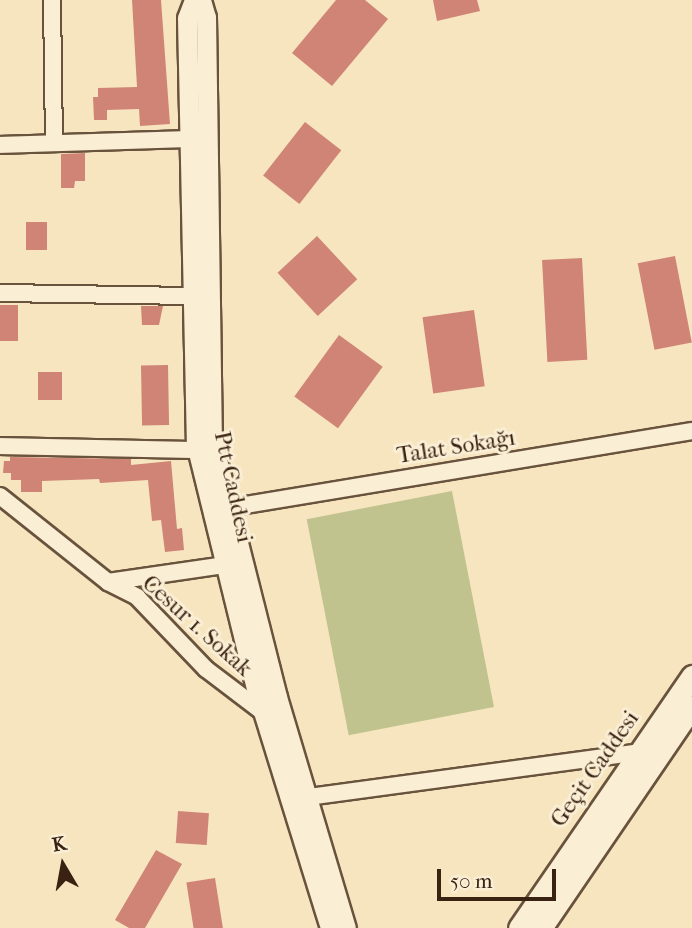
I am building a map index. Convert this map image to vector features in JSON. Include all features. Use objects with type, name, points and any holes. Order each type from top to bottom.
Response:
[{"type":"main road","name":"Geçit Caddesi","points":[[519,928],[692,676]]},
{"type":"main road","name":"Geçit Caddesi","points":[[541,928],[692,707]]},
{"type":"street","points":[[52,0],[54,142]]},
{"type":"street","name":"Ptt Caddesi","points":[[194,0],[187,18],[197,450],[224,565],[264,713],[330,928]]},
{"type":"street","name":"Ptt Caddesi","points":[[201,0],[206,17],[211,414],[216,464],[277,697],[346,928]]},
{"type":"street","points":[[0,145],[189,139]]},
{"type":"street","points":[[0,293],[192,296]]},
{"type":"street","name":"Talat Sokağı","points":[[228,508],[692,431]]},
{"type":"street","points":[[0,446],[197,450]]},
{"type":"street","name":"Cesur 1. Sokak","points":[[0,496],[108,582],[137,597],[206,669],[264,713]]},
{"type":"street","points":[[108,582],[224,565]]},
{"type":"street","points":[[308,797],[639,752]]},
{"type":"green space","points":[[452,491],[494,707],[349,735],[307,519]]},
{"type":"building","points":[[132,0],[161,0],[170,124],[140,126],[139,109],[107,110],[107,120],[94,120],[93,97],[98,97],[98,88],[137,87]]},
{"type":"building","points":[[336,0],[365,0],[388,19],[332,86],[292,53]]},
{"type":"building","points":[[433,0],[477,0],[480,11],[437,21]]},
{"type":"building","points":[[305,122],[341,150],[299,204],[263,176]]},
{"type":"building","points":[[85,153],[85,181],[75,181],[74,188],[61,188],[61,154]]},
{"type":"building","points":[[26,222],[47,222],[47,250],[26,250]]},
{"type":"building","points":[[317,236],[357,279],[318,316],[278,273]]},
{"type":"building","points":[[675,256],[692,342],[654,350],[638,263]]},
{"type":"building","points":[[582,258],[587,360],[547,362],[542,260]]},
{"type":"building","points":[[0,305],[18,305],[18,341],[0,341]]},
{"type":"building","points":[[141,306],[163,306],[159,325],[142,325]]},
{"type":"building","points":[[474,310],[485,386],[433,393],[423,317]]},
{"type":"building","points":[[339,335],[383,367],[338,428],[294,396]]},
{"type":"building","points":[[141,365],[168,365],[169,425],[142,425]]},
{"type":"building","points":[[38,372],[62,372],[62,400],[38,400]]},
{"type":"building","points":[[10,457],[131,459],[131,465],[171,461],[177,529],[182,528],[184,550],[165,552],[161,520],[152,521],[148,480],[100,483],[99,479],[42,481],[42,492],[21,492],[21,480],[11,480],[11,473],[3,473],[4,461],[10,461]]},
{"type":"building","points":[[178,811],[209,813],[207,845],[176,843]]},
{"type":"building","points":[[156,850],[182,864],[145,928],[129,928],[115,920]]},
{"type":"building","points":[[215,878],[223,928],[194,928],[186,883]]}]
